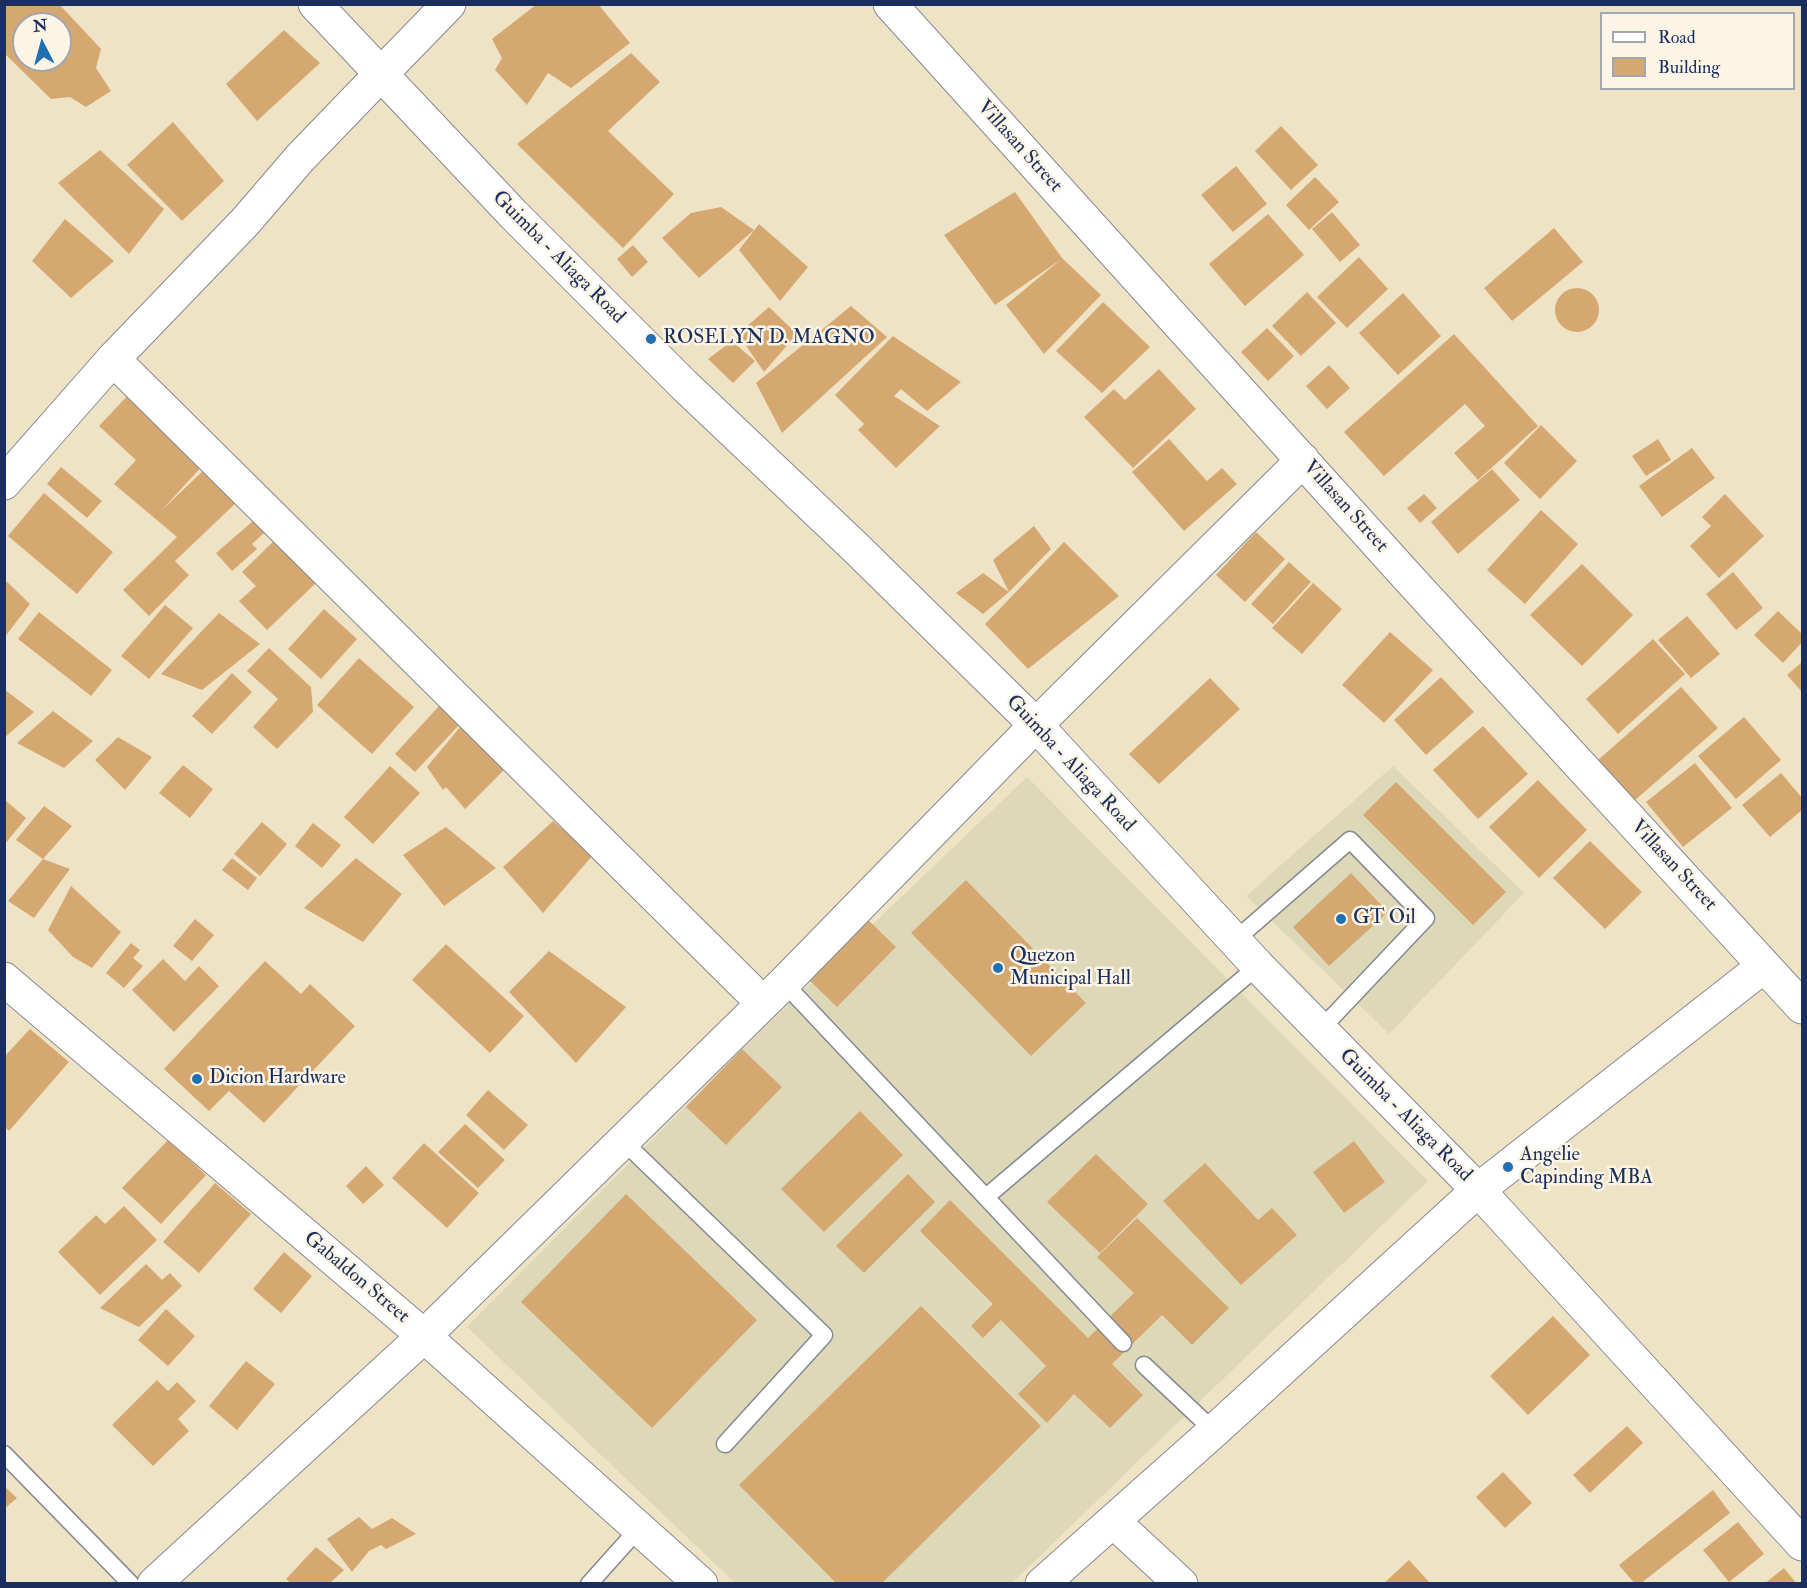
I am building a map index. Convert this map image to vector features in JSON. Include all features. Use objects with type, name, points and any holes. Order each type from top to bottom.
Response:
[{"type":"street","name":"Guimba - Aliaga Road","points":[[315,4],[514,215],[684,385],[855,547],[1036,725],[1234,941],[1478,1190],[1803,1545]]},
{"type":"street","points":[[4,483],[113,359],[245,222],[300,158],[449,4]]},
{"type":"street","name":"Villasan Street","points":[[890,4],[1803,1007]]},
{"type":"street","points":[[113,359],[773,992]]},
{"type":"street","points":[[154,1584],[424,1336],[773,992],[1036,725],[1304,460]]},
{"type":"street","points":[[1042,1584],[1214,1431],[1478,1190],[1764,966]]},
{"type":"street","name":"Gabaldon Street","points":[[4,979],[424,1336],[701,1584]]},
{"type":"street","points":[[1113,1521],[1181,1584]]},
{"type":"lane","points":[[1234,941],[1350,840],[1426,918],[1320,1030]]},
{"type":"lane","points":[[986,1197],[1258,966]]},
{"type":"lane","points":[[773,992],[986,1197],[1123,1343]]},
{"type":"lane","points":[[622,1140],[824,1335],[725,1444]]},
{"type":"lane","points":[[1144,1365],[1214,1431]]},
{"type":"lane","points":[[4,1454],[131,1584]]},
{"type":"lane","points":[[589,1584],[640,1527]]},
{"type":"shaded area","points":[[1393,766],[1524,893],[1389,1034],[1246,896]]},
{"type":"shaded area","points":[[1027,777],[1428,1181],[1012,1583],[735,1583],[467,1327],[742,1049]]},
{"type":"building","points":[[4,4],[59,4],[66,12],[12,12],[12,61],[4,53]]},
{"type":"building","points":[[537,4],[598,4],[630,43],[571,88],[548,73],[527,105],[495,70],[502,58],[492,39]]},
{"type":"building","points":[[72,18],[101,49],[96,68],[111,91],[86,107],[70,97],[51,99],[23,72],[72,72]]},
{"type":"building","points":[[284,30],[320,63],[257,121],[226,84]]},
{"type":"building","points":[[631,53],[660,82],[608,131],[674,194],[623,248],[517,144]]},
{"type":"building","points":[[173,122],[224,181],[182,221],[127,165]]},
{"type":"building","points":[[1281,126],[1318,165],[1291,190],[1255,151]]},
{"type":"building","points":[[100,150],[164,209],[129,254],[58,183]]},
{"type":"building","points":[[1236,166],[1267,204],[1233,232],[1201,195]]},
{"type":"building","points":[[1315,177],[1339,202],[1309,230],[1286,205]]},
{"type":"building","points":[[1015,192],[1062,258],[1101,295],[1044,354],[1006,305],[1060,260],[995,305],[944,235]]},
{"type":"building","points":[[721,207],[754,230],[699,278],[662,238],[691,213]]},
{"type":"building","points":[[1332,212],[1360,245],[1340,262],[1312,229]]},
{"type":"building","points":[[1268,214],[1304,255],[1245,306],[1209,264]]},
{"type":"building","points":[[65,219],[114,261],[71,298],[32,261]]},
{"type":"building","points":[[759,224],[808,267],[780,301],[739,250]]},
{"type":"building","points":[[1554,228],[1583,262],[1512,321],[1484,288]]},
{"type":"building","points":[[633,245],[648,262],[632,277],[617,259]]},
{"type":"building","points":[[1359,257],[1388,289],[1347,328],[1317,297]]},
{"type":"building","points":[[1577,288],[1592,295],[1599,310],[1592,325],[1577,332],[1562,325],[1555,310],[1562,295]]},
{"type":"building","points":[[1307,292],[1336,323],[1301,356],[1272,326]]},
{"type":"building","points":[[1403,293],[1441,336],[1398,375],[1359,333]]},
{"type":"building","points":[[1103,302],[1150,347],[1102,393],[1056,351]]},
{"type":"building","points":[[851,306],[887,337],[782,433],[756,383]]},
{"type":"building","points":[[769,307],[797,334],[764,372],[738,334]]},
{"type":"building","points":[[1267,328],[1294,356],[1268,381],[1241,352]]},
{"type":"building","points":[[1454,334],[1538,426],[1478,480],[1454,453],[1485,426],[1465,404],[1384,476],[1344,432]]},
{"type":"building","points":[[893,336],[961,382],[927,411],[901,389],[894,396],[940,426],[896,468],[858,430],[864,424],[835,395]]},
{"type":"building","points":[[732,341],[755,361],[733,383],[708,359]]},
{"type":"building","points":[[1329,365],[1350,388],[1327,409],[1306,386]]},
{"type":"building","points":[[1159,369],[1196,409],[1133,468],[1084,417],[1114,389],[1125,400]]},
{"type":"building","points":[[131,392],[204,464],[161,511],[208,466],[240,499],[175,561],[189,575],[149,616],[123,590],[177,537],[114,484],[136,460],[99,426]]},
{"type":"building","points":[[1541,425],[1577,461],[1540,499],[1504,463]]},
{"type":"building","points":[[1169,439],[1207,481],[1222,468],[1237,484],[1184,531],[1132,472]]},
{"type":"building","points":[[1658,439],[1671,460],[1646,476],[1632,456]]},
{"type":"building","points":[[1692,448],[1715,478],[1662,517],[1639,486]]},
{"type":"building","points":[[61,467],[102,501],[87,518],[47,484]]},
{"type":"building","points":[[1492,469],[1520,500],[1458,554],[1431,522]]},
{"type":"building","points":[[44,493],[113,552],[77,594],[8,536]]},
{"type":"building","points":[[1424,494],[1437,508],[1420,523],[1407,508]]},
{"type":"building","points":[[1725,494],[1764,536],[1719,578],[1690,546],[1711,526],[1702,517]]},
{"type":"building","points":[[1541,510],[1578,544],[1525,604],[1487,570]]},
{"type":"building","points":[[253,521],[264,533],[252,544],[257,549],[232,571],[216,553]]},
{"type":"building","points":[[1034,526],[1051,549],[1009,592],[993,560]]},
{"type":"building","points":[[1256,532],[1285,559],[1245,602],[1216,575]]},
{"type":"building","points":[[277,538],[319,580],[267,630],[239,601],[256,586],[242,572]]},
{"type":"building","points":[[1064,542],[1119,596],[1028,669],[985,624]]},
{"type":"building","points":[[1289,562],[1311,582],[1273,624],[1251,604]]},
{"type":"building","points":[[1582,564],[1633,615],[1582,666],[1530,615]]},
{"type":"building","points":[[1733,572],[1763,608],[1736,630],[1706,594]]},
{"type":"building","points":[[983,573],[1009,592],[983,614],[956,593]]},
{"type":"building","points":[[4,579],[30,604],[4,638]]},
{"type":"building","points":[[1313,583],[1342,609],[1302,654],[1272,628]]},
{"type":"building","points":[[165,605],[193,628],[149,679],[121,656]]},
{"type":"building","points":[[324,609],[357,639],[321,679],[288,649]]},
{"type":"building","points":[[1778,611],[1802,634],[1802,642],[1783,663],[1754,635]]},
{"type":"building","points":[[39,612],[112,670],[91,696],[18,639]]},
{"type":"building","points":[[219,613],[260,644],[202,690],[161,674]]},
{"type":"building","points":[[1687,616],[1720,654],[1691,678],[1658,640]]},
{"type":"building","points":[[1390,632],[1433,670],[1384,723],[1342,685]]},
{"type":"building","points":[[1653,639],[1685,674],[1618,734],[1586,699]]},
{"type":"building","points":[[269,648],[311,687],[313,712],[277,749],[253,727],[278,699],[247,671]]},
{"type":"building","points":[[359,658],[414,707],[372,754],[317,705]]},
{"type":"building","points":[[1802,662],[1802,692],[1787,675]]},
{"type":"building","points":[[232,673],[252,692],[212,734],[192,716]]},
{"type":"building","points":[[1441,677],[1474,712],[1426,755],[1394,720]]},
{"type":"building","points":[[1210,678],[1240,709],[1159,784],[1129,754]]},
{"type":"building","points":[[1681,687],[1718,728],[1634,801],[1598,760]]},
{"type":"building","points":[[4,689],[34,712],[4,738]]},
{"type":"building","points":[[440,705],[460,724],[415,772],[395,754]]},
{"type":"building","points":[[53,711],[93,741],[64,768],[17,743]]},
{"type":"building","points":[[1744,717],[1781,760],[1736,799],[1698,756]]},
{"type":"building","points":[[1483,726],[1528,774],[1478,819],[1433,770]]},
{"type":"building","points":[[460,727],[506,768],[465,809],[446,787],[443,790],[427,767]]},
{"type":"building","points":[[118,737],[152,757],[125,790],[95,760]]},
{"type":"building","points":[[1695,763],[1732,808],[1683,847],[1646,802]]},
{"type":"building","points":[[183,765],[213,789],[190,818],[159,793]]},
{"type":"building","points":[[390,766],[420,793],[373,844],[344,817]]},
{"type":"building","points":[[1781,773],[1802,798],[1802,810],[1770,837],[1742,805]]},
{"type":"building","points":[[1538,780],[1587,830],[1539,878],[1489,827]]},
{"type":"building","points":[[1396,782],[1506,892],[1473,925],[1363,815]]},
{"type":"building","points":[[5,800],[26,818],[5,844]]},
{"type":"building","points":[[44,806],[72,826],[43,859],[16,840]]},
{"type":"building","points":[[553,821],[593,855],[543,913],[503,867]]},
{"type":"building","points":[[262,822],[287,844],[260,876],[234,854]]},
{"type":"building","points":[[313,823],[341,845],[322,868],[295,846]]},
{"type":"building","points":[[446,827],[496,868],[444,906],[403,855]]},
{"type":"building","points":[[1590,841],[1642,892],[1605,929],[1553,878]]},
{"type":"building","points":[[232,858],[257,878],[248,890],[222,870]]},
{"type":"building","points":[[356,858],[402,894],[363,942],[304,908]]},
{"type":"building","points":[[43,859],[70,869],[34,918],[8,901]]},
{"type":"building","name":"GT Oil","points":[[1351,873],[1388,912],[1329,966],[1293,927]]},
{"type":"building","name":"Quezon Municipal Hall","points":[[966,880],[1086,1003],[1031,1056],[911,933]]},
{"type":"building","points":[[71,886],[121,932],[92,968],[73,957],[48,930]]},
{"type":"building","points":[[863,915],[896,947],[837,1007],[804,975]]},
{"type":"building","points":[[195,919],[214,935],[192,961],[173,946]]},
{"type":"building","points":[[131,943],[140,950],[133,958],[143,966],[124,988],[106,973]]},
{"type":"building","points":[[446,944],[524,1016],[490,1053],[412,980]]},
{"type":"building","points":[[549,951],[626,1007],[576,1063],[509,992]]},
{"type":"building","points":[[163,959],[185,981],[199,966],[219,986],[174,1032],[132,990]]},
{"type":"building","points":[[265,961],[301,994],[310,984],[355,1026],[264,1123],[229,1091],[209,1111],[164,1069]]},
{"type":"building","points":[[30,1029],[69,1062],[9,1131],[4,1126],[4,1057]]},
{"type":"building","points":[[742,1049],[782,1087],[726,1145],[686,1107]]},
{"type":"building","points":[[488,1090],[528,1125],[504,1150],[466,1115]]},
{"type":"building","points":[[860,1111],[903,1155],[824,1232],[781,1189]]},
{"type":"building","points":[[465,1124],[505,1160],[478,1188],[438,1152]]},
{"type":"building","points":[[168,1140],[206,1175],[161,1224],[122,1188]]},
{"type":"building","points":[[1354,1141],[1385,1182],[1344,1213],[1313,1172]]},
{"type":"building","points":[[424,1143],[479,1193],[447,1228],[392,1178]]},
{"type":"building","points":[[1096,1154],[1148,1204],[1100,1253],[1047,1202]]},
{"type":"building","points":[[1205,1163],[1258,1220],[1272,1208],[1297,1235],[1241,1285],[1163,1201]]},
{"type":"building","points":[[366,1166],[384,1185],[363,1204],[346,1186]]},
{"type":"building","points":[[908,1174],[935,1202],[864,1273],[836,1246]]},
{"type":"building","points":[[215,1183],[251,1214],[199,1273],[163,1242]]},
{"type":"building","points":[[626,1194],[757,1320],[652,1428],[521,1302]]},
{"type":"building","points":[[950,1200],[1088,1338],[1134,1293],[1097,1257],[1137,1218],[1229,1308],[1192,1345],[1162,1315],[1112,1364],[1143,1395],[1110,1428],[1074,1394],[1047,1423],[1018,1394],[1046,1366],[1001,1320],[983,1338],[971,1326],[993,1304],[920,1231]]},
{"type":"building","points":[[124,1206],[157,1240],[100,1295],[58,1252],[96,1215],[105,1224]]},
{"type":"building","points":[[284,1252],[312,1276],[281,1313],[253,1289]]},
{"type":"building","points":[[146,1264],[162,1280],[170,1273],[182,1286],[139,1327],[100,1308]]},
{"type":"building","points":[[921,1306],[1041,1426],[881,1584],[837,1584],[739,1485]]},
{"type":"building","points":[[166,1309],[195,1336],[168,1366],[138,1340]]},
{"type":"building","points":[[1553,1316],[1590,1355],[1528,1415],[1490,1376]]},
{"type":"building","points":[[246,1361],[275,1384],[237,1430],[209,1406]]},
{"type":"building","points":[[157,1380],[168,1391],[177,1382],[196,1401],[178,1419],[189,1431],[153,1466],[112,1425]]},
{"type":"building","points":[[1627,1426],[1643,1443],[1590,1493],[1573,1475]]},
{"type":"building","points":[[1503,1472],[1532,1503],[1505,1528],[1476,1497]]},
{"type":"building","points":[[4,1486],[17,1498],[4,1509]]},
{"type":"building","points":[[1713,1490],[1730,1513],[1640,1584],[1635,1584],[1619,1565]]},
{"type":"building","points":[[359,1517],[372,1529],[392,1518],[416,1534],[386,1549],[381,1545],[369,1551],[352,1572],[327,1539]]},
{"type":"building","points":[[1738,1522],[1764,1554],[1729,1582],[1703,1550]]},
{"type":"building","points":[[316,1547],[344,1570],[329,1584],[292,1584],[286,1579]]},
{"type":"building","points":[[1409,1560],[1431,1584],[1383,1584]]},
{"type":"building","points":[[1784,1568],[1797,1584],[1764,1584]]},
{"type":"place","name":"ROSELYN D. MAGNO","points":[[651,339]]},
{"type":"place","name":"GT Oil","points":[[1341,919]]},
{"type":"place","name":"Quezon Municipal Hall","points":[[998,968]]},
{"type":"place","name":"Dicion Hardware","points":[[197,1079]]},
{"type":"place","name":"Angelie Capinding MBA","points":[[1508,1167]]}]
